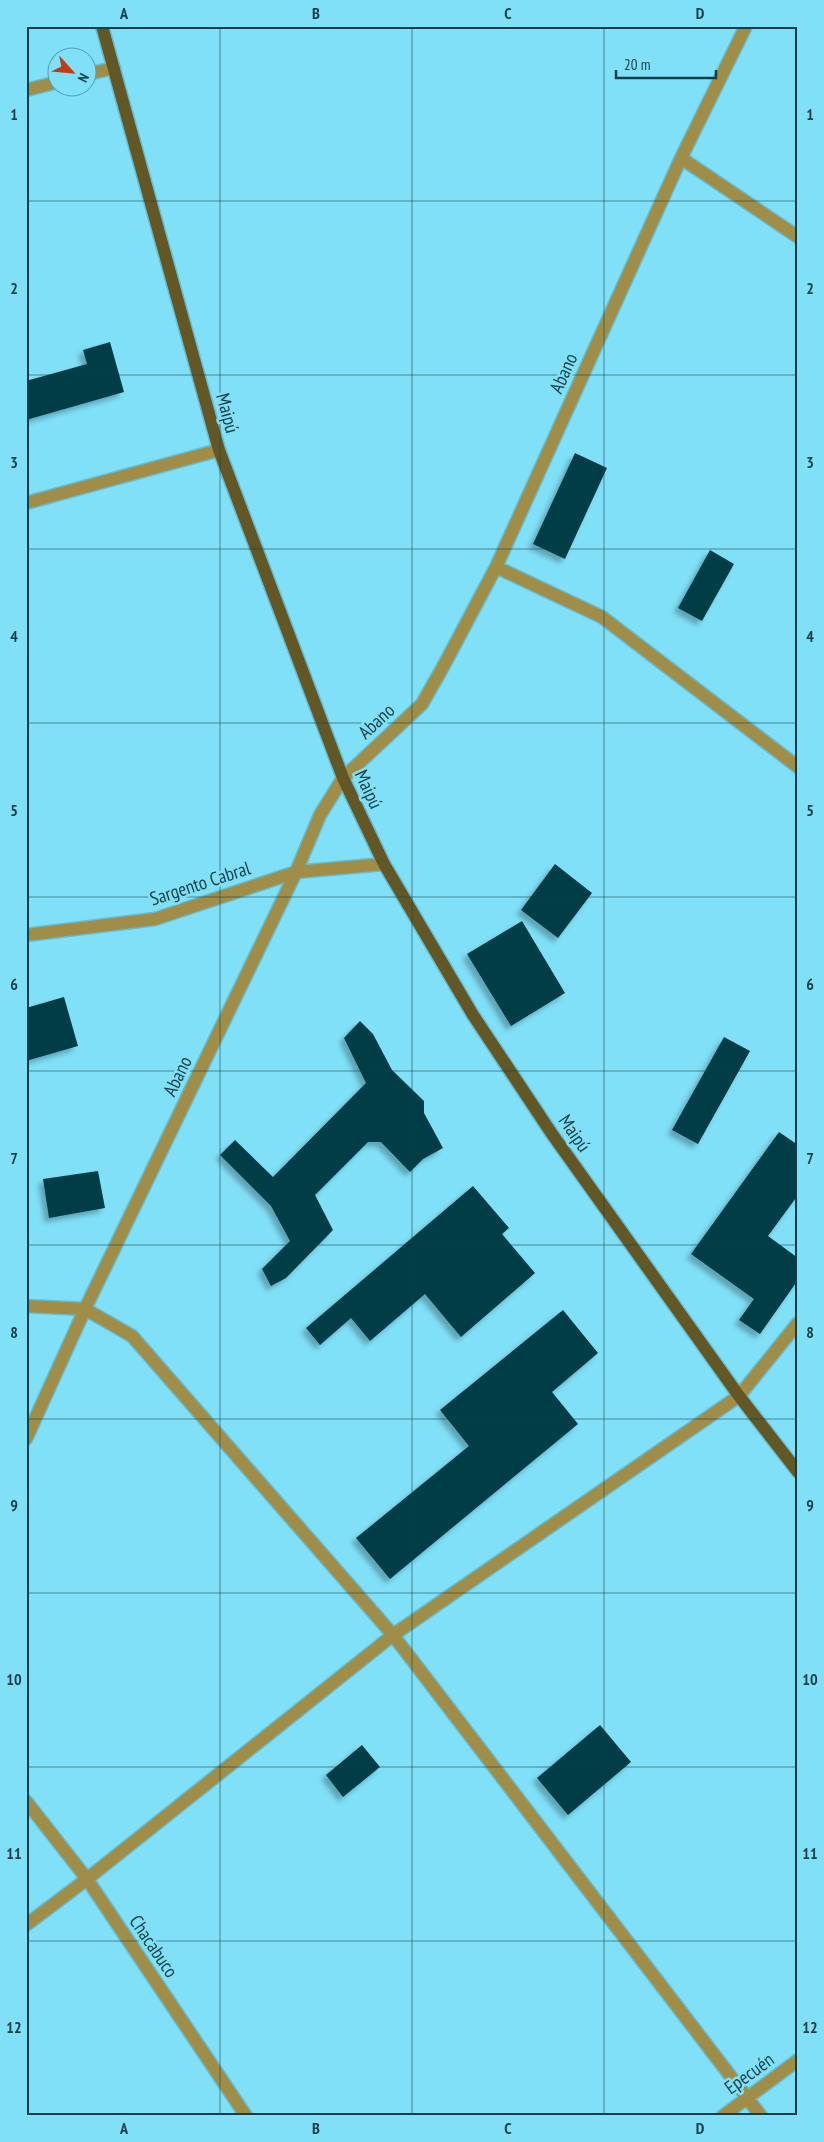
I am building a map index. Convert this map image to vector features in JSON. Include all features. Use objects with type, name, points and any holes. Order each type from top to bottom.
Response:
[{"type":"main road","name":"Maipú","points":[[102,26],[219,450],[343,778],[384,864],[473,1015],[521,1086],[738,1396],[798,1472]]},
{"type":"street","name":"Abano","points":[[26,1439],[85,1308],[296,872],[320,815],[343,778],[422,704],[496,567],[681,158],[746,26]]},
{"type":"street","points":[[98,72],[114,68]]},
{"type":"street","points":[[26,90],[48,84]]},
{"type":"street","points":[[681,158],[798,237]]},
{"type":"street","points":[[26,503],[219,450]]},
{"type":"street","points":[[496,567],[602,617],[798,767]]},
{"type":"street","name":"Sargento Cabral","points":[[26,935],[155,919],[296,872],[384,864]]},
{"type":"street","points":[[26,1306],[85,1308],[132,1336],[393,1635],[761,2116]]},
{"type":"street","points":[[26,1925],[393,1635],[738,1396],[798,1323]]},
{"type":"street","name":"Chacabuco","points":[[26,1801],[86,1879],[246,2116]]},
{"type":"street","name":"Epecuén","points":[[722,2116],[798,2060]]},
{"type":"building","points":[[110,342],[124,392],[26,420],[26,381],[87,364],[83,350]]},
{"type":"building","points":[[575,453],[607,468],[565,559],[533,544]]},
{"type":"building","points":[[710,550],[734,564],[702,621],[678,608]]},
{"type":"building","points":[[555,864],[592,893],[558,938],[521,910]]},
{"type":"building","points":[[522,921],[565,993],[511,1026],[467,954]]},
{"type":"building","points":[[64,997],[78,1046],[26,1061],[26,1008]]},
{"type":"building","points":[[360,1021],[373,1034],[392,1070],[424,1101],[424,1113],[443,1148],[423,1159],[410,1172],[381,1142],[368,1142],[315,1195],[333,1230],[286,1278],[271,1286],[262,1269],[290,1241],[271,1206],[220,1155],[235,1140],[273,1177],[366,1083],[344,1038]]},
{"type":"building","points":[[724,1037],[750,1051],[698,1144],[672,1130]]},
{"type":"building","points":[[779,1132],[798,1145],[798,1195],[768,1236],[798,1258],[798,1280],[760,1334],[739,1320],[754,1299],[691,1254]]},
{"type":"building","points":[[98,1171],[105,1208],[49,1218],[43,1179]]},
{"type":"building","points":[[473,1186],[509,1228],[502,1234],[535,1273],[461,1337],[425,1294],[370,1341],[351,1318],[320,1345],[306,1328]]},
{"type":"building","points":[[563,1310],[598,1353],[552,1392],[578,1424],[390,1579],[356,1538],[469,1446],[440,1410]]},
{"type":"building","points":[[600,1725],[631,1762],[568,1815],[537,1778]]},
{"type":"building","points":[[362,1745],[380,1767],[343,1797],[326,1775]]}]
